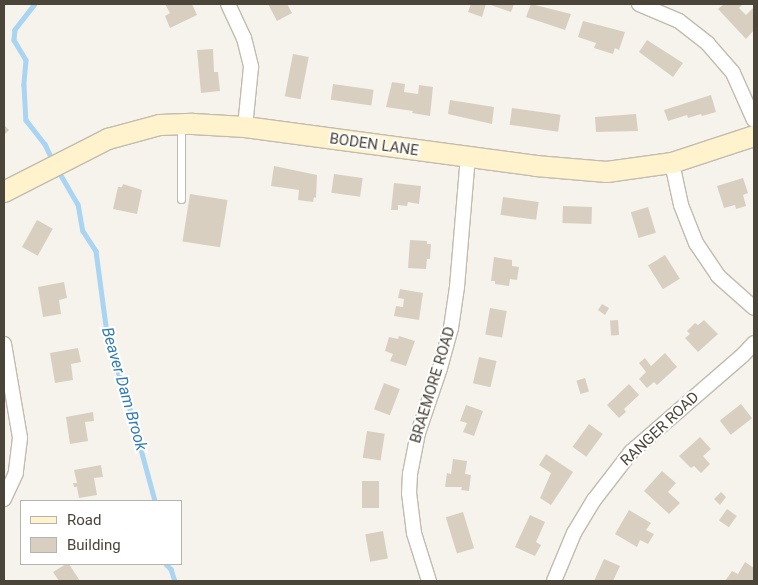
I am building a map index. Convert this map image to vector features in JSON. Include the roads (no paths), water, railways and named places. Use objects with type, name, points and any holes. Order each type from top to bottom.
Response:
[{"type":"street","points":[[228,4],[244,38],[251,67],[245,127]]},
{"type":"street","points":[[639,4],[679,20],[708,44],[733,73],[754,120]]},
{"type":"street","name":"BODEN LANE","points":[[4,192],[70,157],[125,133],[160,125],[245,127],[554,168],[607,172],[672,163],[754,136]]},
{"type":"street","name":"BRAEMORE ROAD","points":[[430,581],[414,533],[409,493],[410,474],[418,433],[451,328],[457,287],[468,157]]},
{"type":"street","points":[[672,163],[681,205],[696,243],[718,276],[754,308]]},
{"type":"street","name":"RANGER ROAD","points":[[554,581],[574,534],[594,500],[631,452],[743,355],[754,343]]},
{"type":"street","points":[[4,344],[20,438],[16,473],[4,499]]},
{"type":"lane","points":[[181,124],[181,199]]},
{"type":"waterway","name":"Beaver Dam Brook","points":[[35,4],[15,30],[14,40],[26,60],[24,85],[26,120],[45,144],[53,161]]},
{"type":"waterway","name":"Beaver Dam Brook","points":[[58,170],[78,204],[83,231],[96,251],[108,341],[129,405],[155,500]]},
{"type":"waterway","name":"Beaver Dam Brook","points":[[167,565],[171,569],[175,581]]}]
